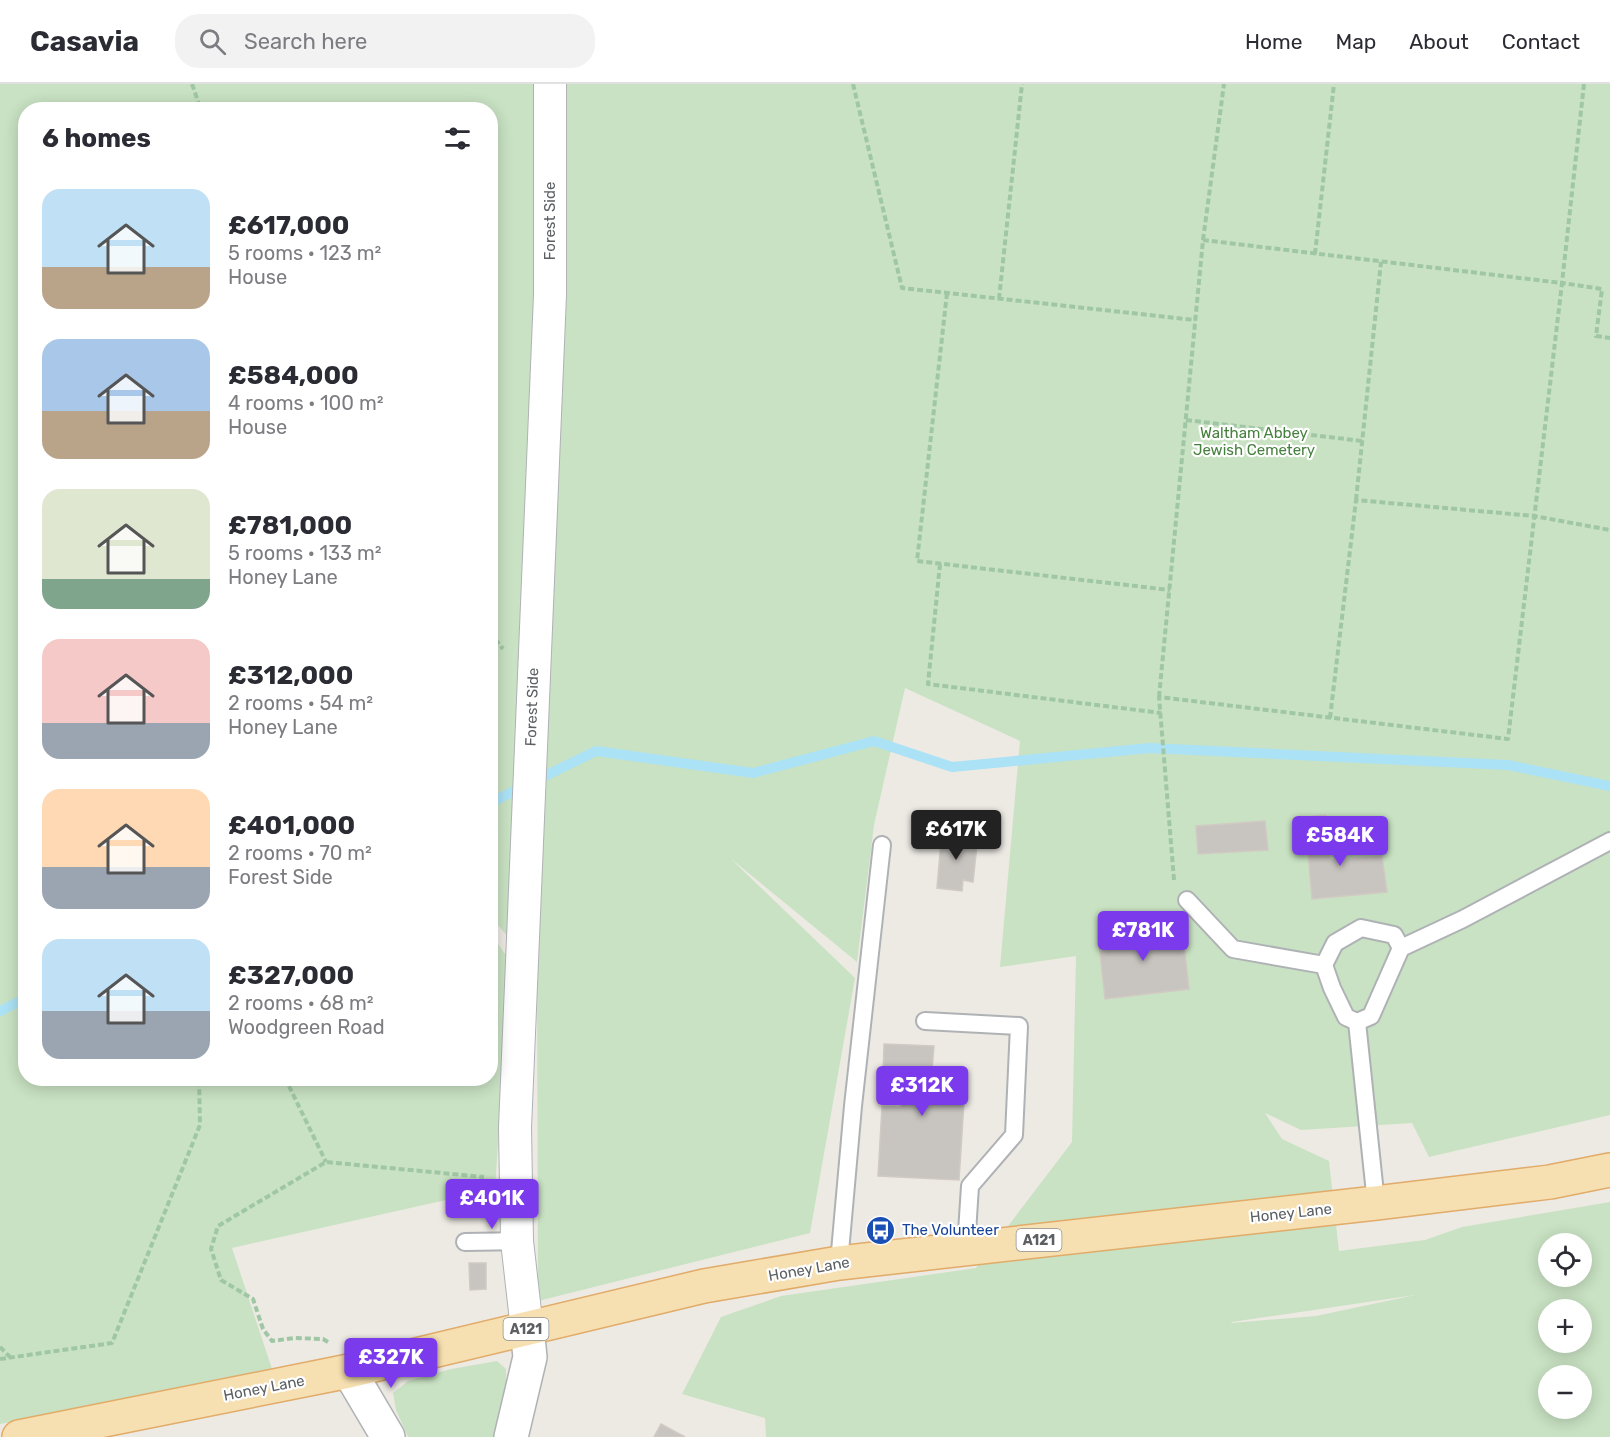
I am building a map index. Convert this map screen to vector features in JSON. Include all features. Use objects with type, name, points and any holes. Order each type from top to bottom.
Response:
[{"type":"main road","name":"Honey Lane","points":[[19,1437],[236,1403],[358,1369],[704,1286],[839,1263],[1376,1203],[1550,1182],[1610,1170]]},
{"type":"street","name":"Forest Side","points":[[527,1329],[517,1241],[515,1128],[550,295],[550,84]]},
{"type":"street","points":[[511,1437],[530,1357],[527,1329]]},
{"type":"street","points":[[358,1369],[388,1437]]},
{"type":"lane","points":[[1401,948],[1394,935],[1360,928],[1335,943],[1324,965],[1346,1017],[1357,1022],[1371,1016],[1401,948],[1463,919],[1610,841]]},
{"type":"lane","points":[[839,1263],[853,1106],[882,845]]},
{"type":"lane","points":[[1187,900],[1233,949],[1324,965]]},
{"type":"lane","points":[[925,1021],[1019,1026],[1014,1135],[970,1186],[966,1248]]},
{"type":"lane","points":[[1357,1022],[1376,1203]]},
{"type":"lane","points":[[465,1242],[517,1241]]},
{"type":"path","points":[[192,84],[198,102]]},
{"type":"path","points":[[853,84],[902,288],[1195,320]]},
{"type":"path","points":[[999,299],[1022,84]]},
{"type":"path","points":[[1187,900],[1174,880],[1159,697],[1203,240],[1224,84]]},
{"type":"path","points":[[1315,254],[1334,84]]},
{"type":"path","points":[[1159,697],[1508,739],[1584,84]]},
{"type":"path","points":[[1203,240],[1602,289],[1596,336],[1610,338]]},
{"type":"path","points":[[1330,718],[1381,262]]},
{"type":"path","points":[[947,293],[917,561],[1170,590]]},
{"type":"path","points":[[1186,420],[1362,441]]},
{"type":"path","points":[[1356,500],[1534,516],[1610,530]]},
{"type":"path","points":[[940,564],[928,684],[1161,713]]},
{"type":"path","points":[[0,1359],[112,1343],[200,1125],[199,1086]]},
{"type":"path","points":[[289,1086],[326,1162]]},
{"type":"path","points":[[358,1369],[324,1339],[294,1338],[272,1341],[263,1329],[253,1299],[221,1280],[211,1249],[218,1226],[326,1162],[516,1180]]},
{"type":"path","points":[[0,1347],[10,1358]]},
{"type":"green space","name":"Waltham Abbey Jewish Cemetery","points":[[0,84],[1610,84],[1610,1115],[1429,1157],[1412,1123],[1301,1130],[1265,1113],[1282,1139],[1329,1161],[1339,1251],[1425,1240],[1462,1227],[1610,1202],[1610,1437],[766,1437],[765,1418],[682,1394],[721,1317],[781,1296],[976,1268],[1072,1142],[1076,956],[1000,967],[1020,741],[905,688],[874,825],[857,962],[730,858],[855,978],[810,1233],[538,1301],[537,970],[498,925],[498,102],[18,102],[18,1086],[498,1086],[498,944],[510,961],[495,1189],[232,1248],[274,1375],[0,1424]],"holes":[[[1415,1295],[1316,1316],[1231,1323]]]},
{"type":"green space","points":[[497,1361],[506,1369],[506,1390],[495,1437],[408,1437],[396,1410],[393,1393],[408,1381],[451,1369]]},
{"type":"building","points":[[1326,815],[1330,860],[1382,856],[1387,892],[1312,899],[1305,817]]},
{"type":"building","points":[[1265,821],[1268,850],[1198,854],[1196,826]]},
{"type":"building","points":[[942,830],[966,833],[965,845],[977,845],[973,882],[963,880],[962,891],[937,888]]},
{"type":"building","points":[[1182,926],[1189,989],[1105,999],[1098,935]]},
{"type":"building","points":[[884,1044],[934,1046],[932,1070],[966,1071],[959,1180],[878,1176],[882,1107],[901,1107],[903,1077],[883,1076]]},
{"type":"building","points":[[469,1263],[486,1263],[486,1289],[470,1290]]},
{"type":"building","points":[[661,1424],[685,1437],[654,1437]]},
{"type":"waterway","points":[[498,799],[596,751],[753,773],[874,741],[952,767],[1150,748],[1508,765],[1610,786]]},
{"type":"waterway","points":[[0,1011],[18,1002]]},
{"type":"place","name":"The Volunteer","points":[[881,1230]]}]
